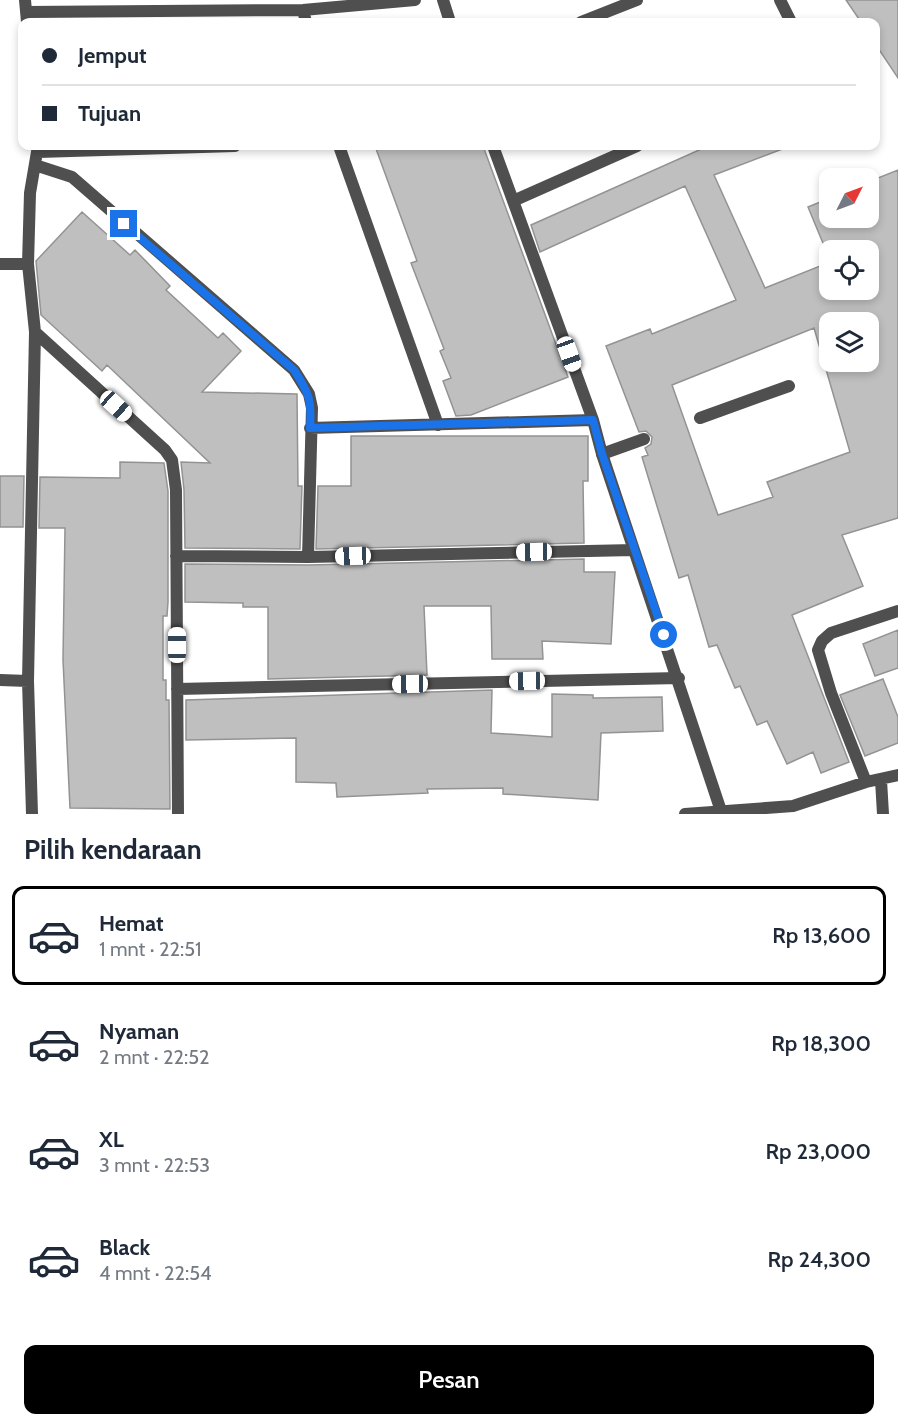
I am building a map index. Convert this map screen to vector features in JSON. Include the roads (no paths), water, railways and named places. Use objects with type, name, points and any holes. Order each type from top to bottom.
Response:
[{"type":"street","points":[[26,12],[305,16],[415,0]]},
{"type":"street","points":[[443,0],[449,18]]},
{"type":"street","points":[[591,18],[638,0]]},
{"type":"street","points":[[780,0],[789,18]]},
{"type":"street","points":[[32,814],[28,681],[35,332],[28,264],[30,193],[38,150]]},
{"type":"street","points":[[340,150],[438,425]]},
{"type":"street","points":[[494,150],[593,420],[602,454],[679,678],[721,811]]},
{"type":"street","points":[[513,201],[628,150]]},
{"type":"street","points":[[35,165],[72,177],[294,370],[309,394],[312,408],[308,557]]},
{"type":"street","points":[[0,264],[28,264]]},
{"type":"street","points":[[35,332],[165,450],[172,460],[177,490],[178,814]]},
{"type":"street","points":[[700,418],[789,386]]},
{"type":"street","points":[[310,428],[593,420]]},
{"type":"street","points":[[602,454],[644,439]]},
{"type":"street","points":[[176,556],[308,557],[634,550]]},
{"type":"street","points":[[866,782],[831,693],[818,650],[822,640],[831,633],[898,611]]},
{"type":"street","points":[[177,689],[679,678]]},
{"type":"street","points":[[0,680],[28,681]]},
{"type":"street","points":[[686,814],[793,806],[866,782],[898,776]]},
{"type":"street","points":[[881,780],[883,814]]}]
